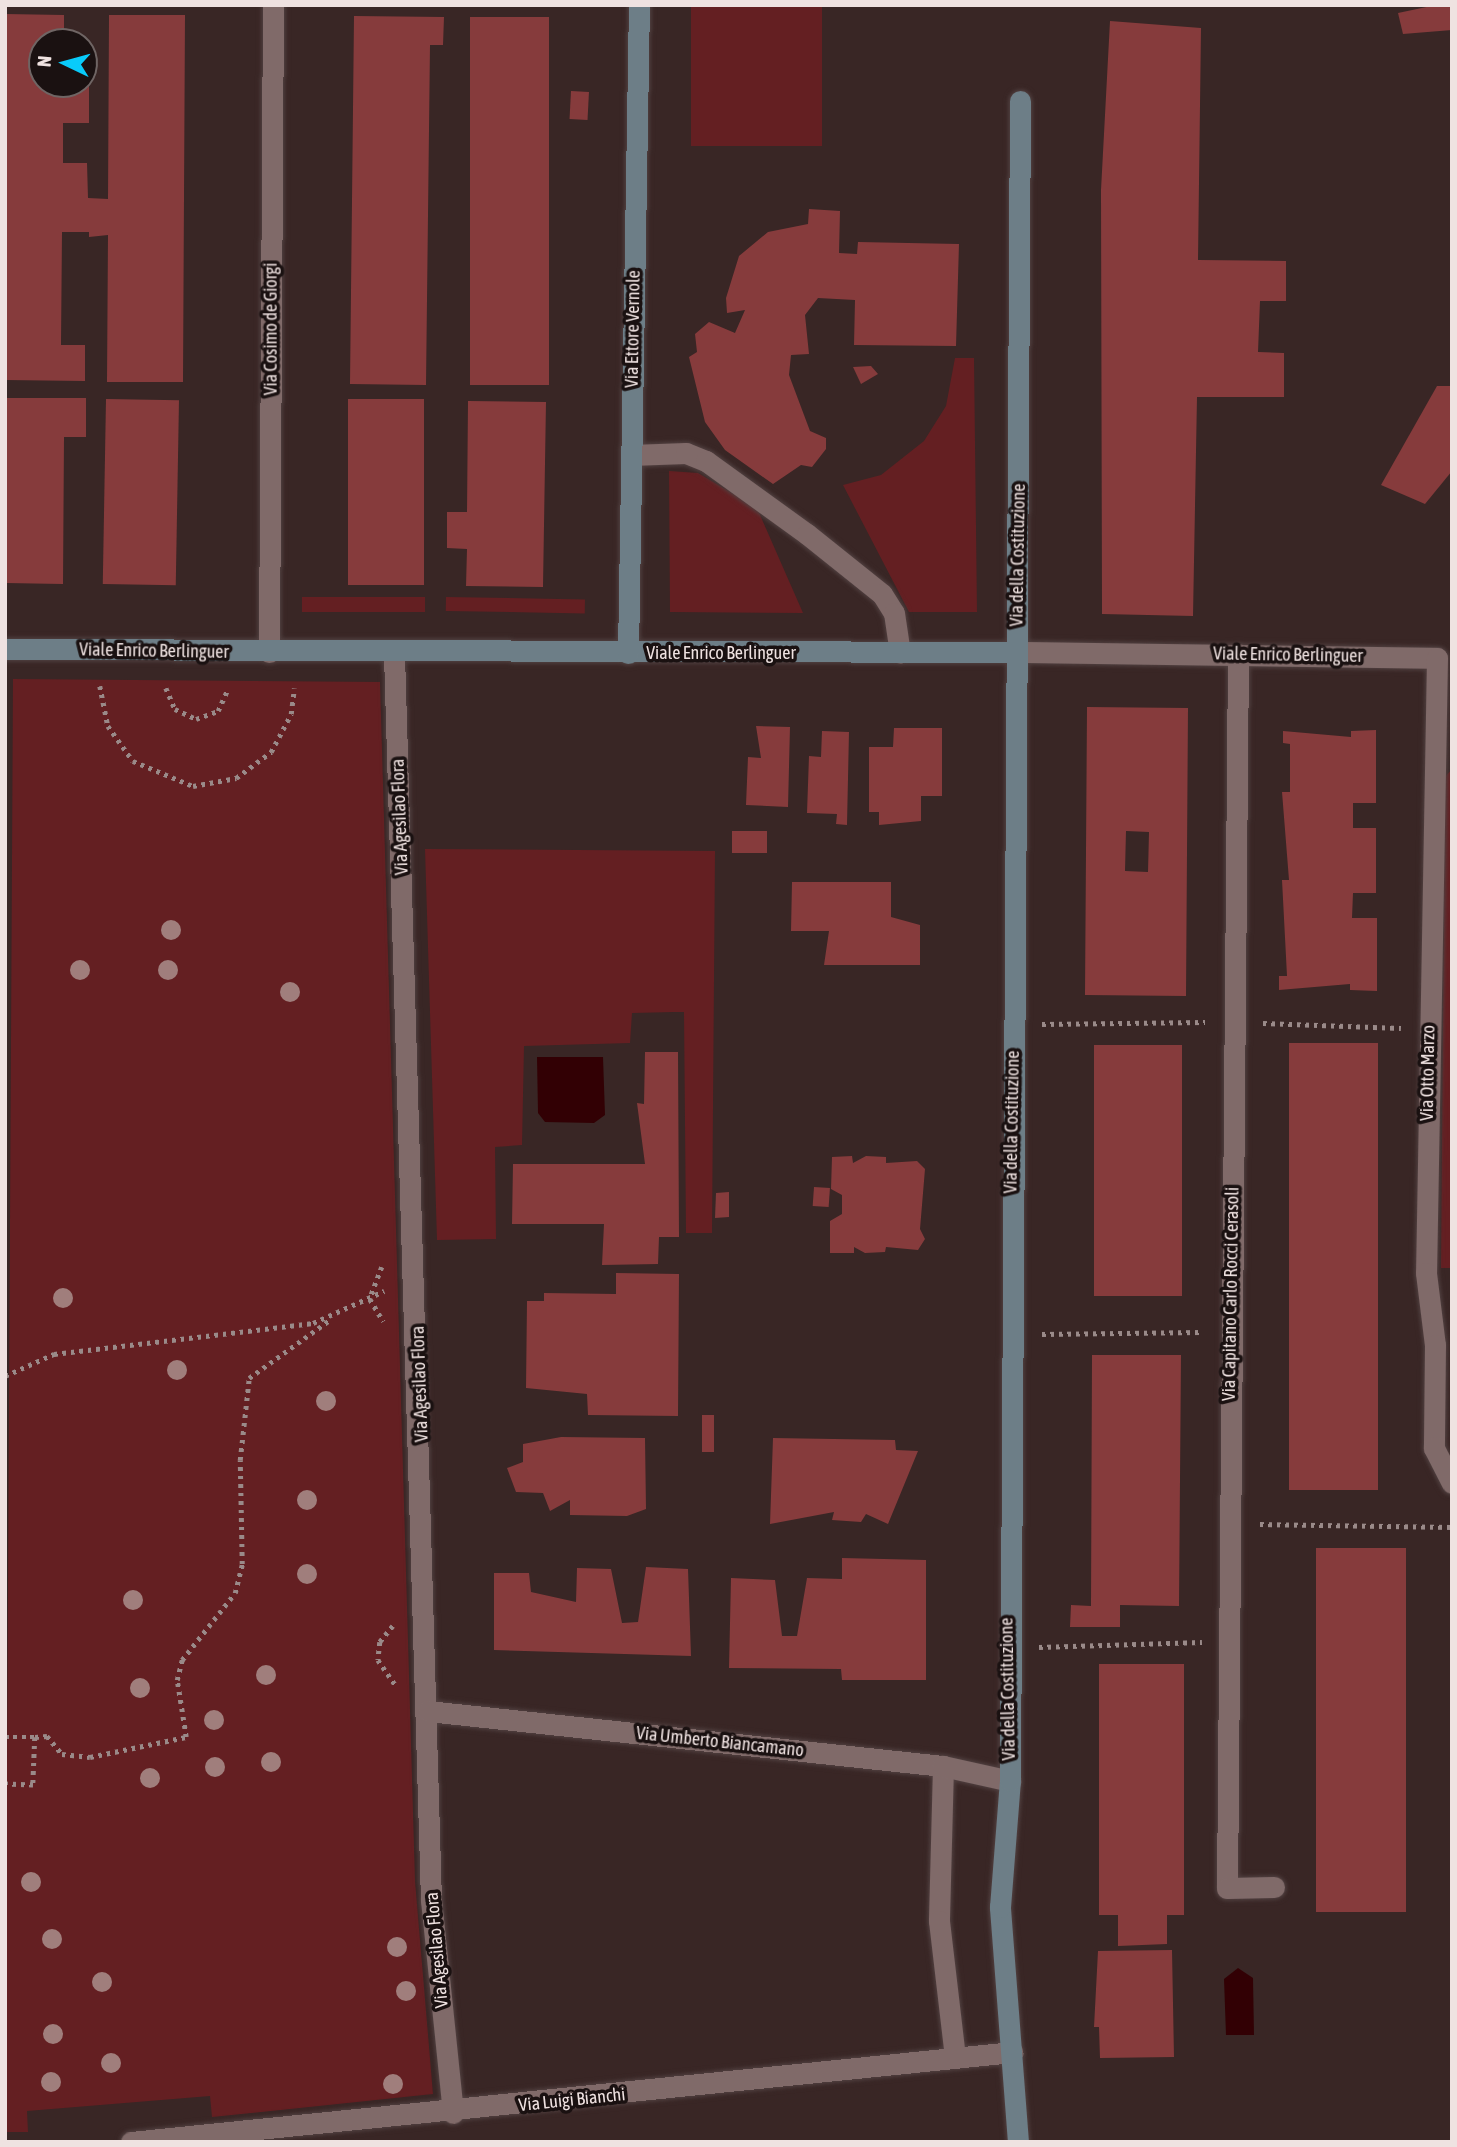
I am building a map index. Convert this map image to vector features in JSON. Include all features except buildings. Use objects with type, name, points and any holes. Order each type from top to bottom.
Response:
[{"type":"street","name":"Via Cosimo de Giorgi","points":[[269,652],[273,5]]},
{"type":"street","name":"Via Ettore Vernole","points":[[628,653],[639,5]]},
{"type":"street","name":"Via della Costituzione","points":[[1018,2142],[1000,1907],[1010,1781],[1007,1648],[1020,101]]},
{"type":"street","points":[[631,455],[686,453],[706,461],[807,534],[881,594],[894,612],[900,653]]},
{"type":"street","name":"Viale Enrico Berlinguer","points":[[5,649],[394,654],[1017,652],[1437,658]]},
{"type":"street","name":"Via Agesilao Flora","points":[[394,654],[417,1284],[431,1900],[453,2113]]},
{"type":"street","name":"Via Capitano Carlo Rocci Cerasoli","points":[[1238,654],[1228,1523],[1227,1888],[1274,1887]]},
{"type":"street","name":"Via Otto Marzo","points":[[1437,658],[1426,1273],[1435,1345],[1434,1448],[1452,1483]]},
{"type":"street","name":"Via Umberto Biancamano","points":[[428,1711],[943,1766],[1010,1781]]},
{"type":"street","points":[[943,1766],[939,1921],[955,2059]]},
{"type":"street","name":"Via Luigi Bianchi","points":[[131,2142],[316,2133],[453,2113],[1012,2052]]},
{"type":"path","points":[[100,686],[108,726],[133,761],[193,786],[236,778],[271,752],[291,713],[294,688]]},
{"type":"path","points":[[166,688],[175,709],[196,719],[218,710],[228,689]]},
{"type":"path","points":[[5,1737],[47,1736],[62,1754],[90,1757],[186,1737],[177,1679],[182,1660],[235,1592],[242,1564],[240,1460],[249,1378],[331,1319],[389,1287],[417,1284]]},
{"type":"path","points":[[5,1376],[54,1354],[331,1319]]},
{"type":"path","points":[[1010,1334],[1231,1332]]},
{"type":"path","points":[[1228,1523],[1452,1527]]},
{"type":"path","points":[[405,1619],[380,1642],[378,1660],[393,1684],[407,1690]]},
{"type":"path","points":[[1007,1648],[1228,1641]]},
{"type":"path","points":[[5,1784],[33,1785],[34,1737]]},
{"type":"shaded area","points":[[691,5],[822,5],[822,146],[691,146]]},
{"type":"shaded area","points":[[955,358],[974,358],[977,612],[909,612],[843,485],[881,475],[924,441],[946,406]]},
{"type":"shaded area","points":[[669,471],[698,473],[757,508],[803,613],[670,612]]},
{"type":"shaded area","points":[[302,597],[425,597],[425,612],[302,612]]},
{"type":"shaded area","points":[[446,597],[585,599],[585,613],[446,611]]},
{"type":"shaded area","points":[[13,679],[380,682],[415,1881],[433,2094],[212,2117],[210,2096],[27,2111],[28,2132],[5,2132]]},
{"type":"shaded area","points":[[1452,769],[1452,1268],[1441,1268],[1445,777]]},
{"type":"shaded area","points":[[425,849],[715,851],[712,1233],[686,1233],[684,1012],[632,1013],[630,1043],[524,1046],[522,1145],[495,1147],[496,1239],[437,1240]]},
{"type":"shaded area","points":[[537,1057],[603,1057],[605,1115],[594,1123],[545,1122],[538,1113]]},
{"type":"shaded area","points":[[1238,1968],[1253,1978],[1254,2035],[1226,2035],[1224,1979]]}]
